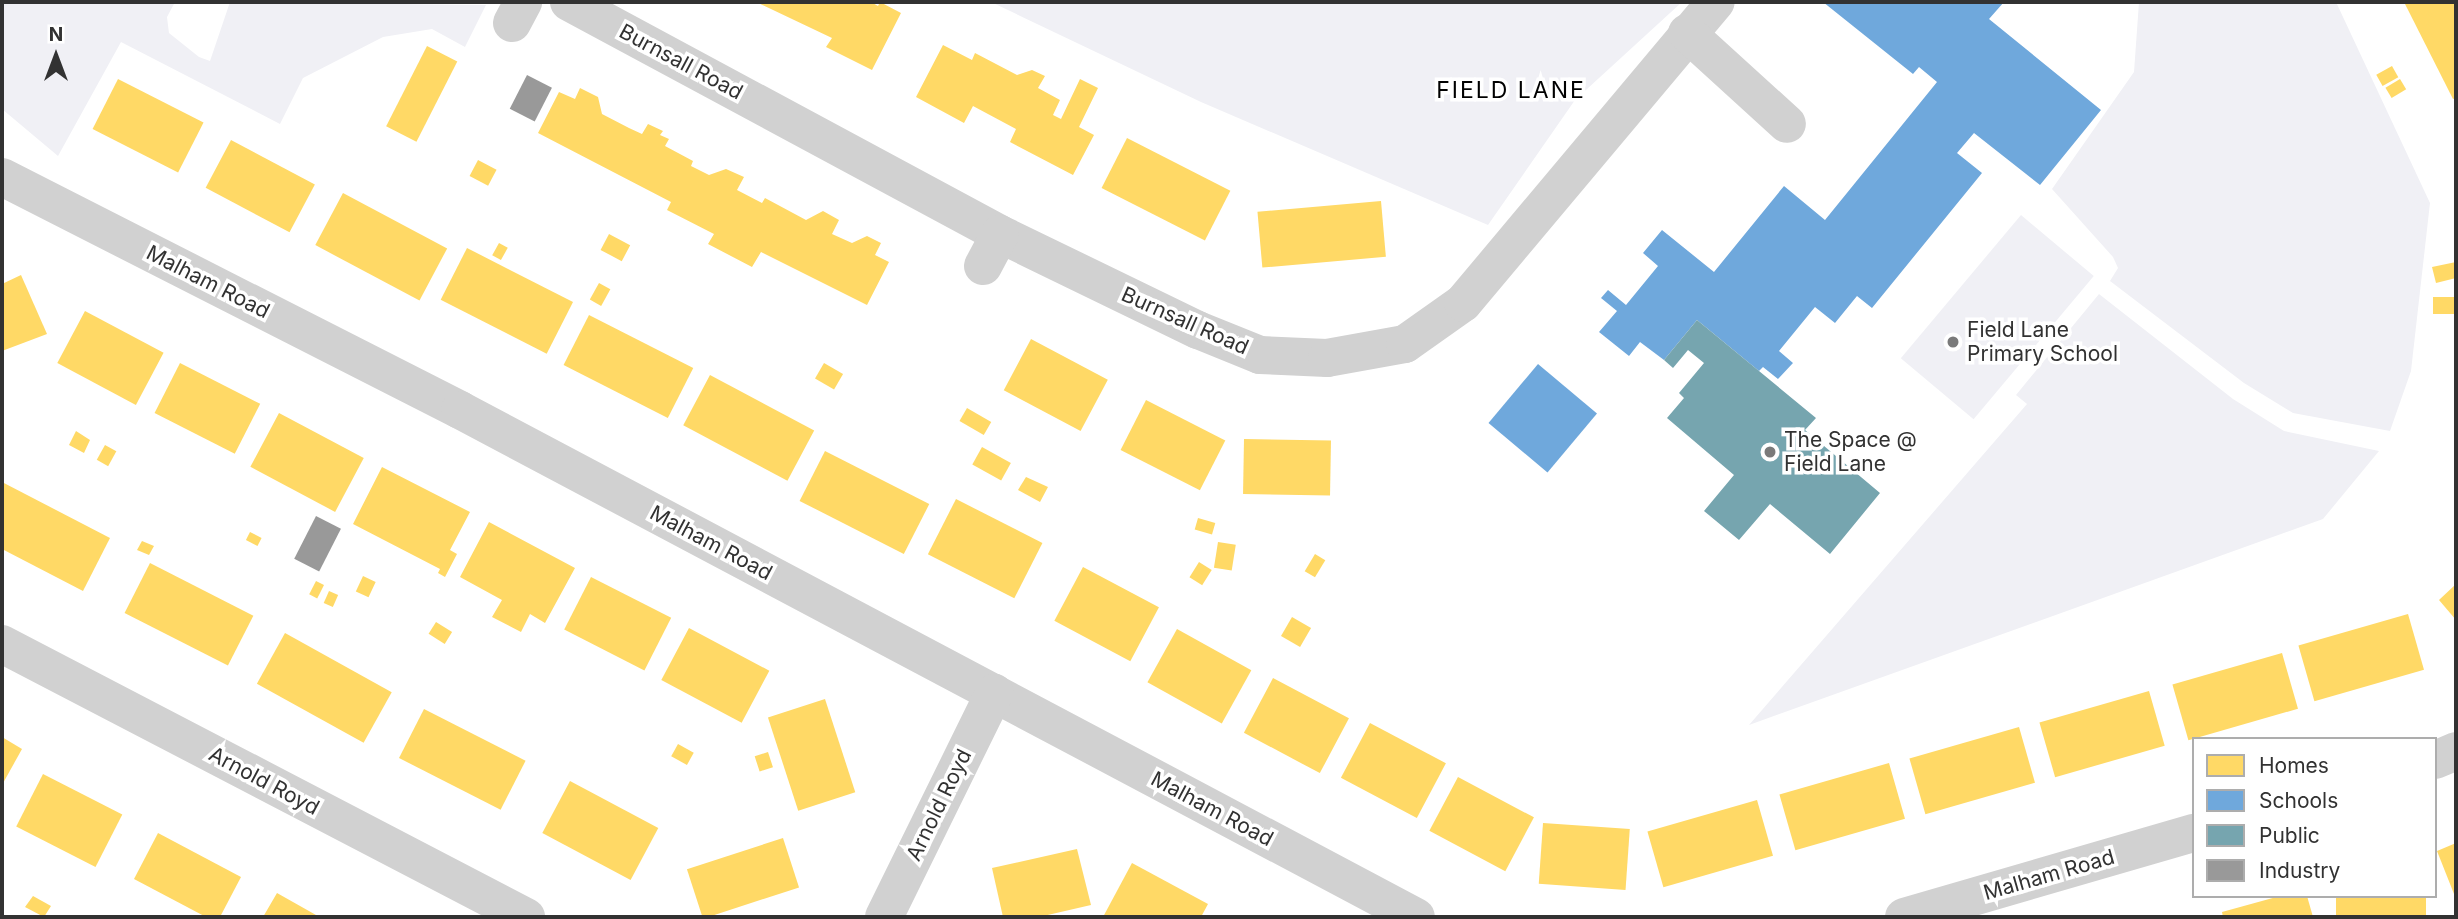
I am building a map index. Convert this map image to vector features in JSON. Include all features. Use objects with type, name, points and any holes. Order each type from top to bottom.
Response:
[{"type":"street","name":"Burnsall Road","points":[[569,2],[992,251],[1260,355],[1327,358],[1405,344],[1463,303],[1687,33],[1716,2]]},
{"type":"street","points":[[1687,33],[1787,124]]},
{"type":"street","name":"Malham Road","points":[[2,177],[460,410],[1416,917]]},
{"type":"street","name":"Arnold Royd","points":[[2,644],[526,917]]},
{"type":"street","name":"Arnold Royd","points":[[884,917],[995,693]]},
{"type":"street","points":[[2437,759],[2456,751]]},
{"type":"street","name":"Malham Road","points":[[1904,917],[2192,834]]},
{"type":"shaded area","points":[[2,2],[175,2],[167,17],[169,33],[199,57],[210,61],[230,2],[486,5],[465,47],[432,29],[383,37],[303,78],[280,124],[121,42],[58,156],[2,109]]},
{"type":"shaded area","points":[[991,2],[1682,2],[1575,100],[1488,225],[1201,102]]},
{"type":"shaded area","points":[[2139,2],[2336,2],[2430,203],[2411,371],[2390,431],[2293,413],[2244,383],[2110,281],[2118,268],[2113,257],[2052,189],[2134,72]]},
{"type":"shaded area","points":[[2021,215],[2094,276],[1974,419],[1901,358]]},
{"type":"shaded area","points":[[2099,294],[2233,399],[2284,431],[2379,451],[2323,519],[1749,725],[2027,404],[2016,395]]},
{"type":"building: Homes","points":[[756,2],[871,2],[878,6],[880,2],[901,13],[872,70],[826,47],[832,38]]},
{"type":"building: Homes","points":[[2404,2],[2456,2],[2456,98],[2453,99]]},
{"type":"building: Homes","points":[[943,45],[972,60],[975,53],[1017,75],[1032,70],[1045,76],[1038,88],[1060,100],[1053,115],[1061,119],[1080,79],[1098,88],[1079,127],[1094,135],[1073,175],[1010,142],[1016,129],[973,106],[964,123],[916,97]]},
{"type":"building: Homes","points":[[427,46],[457,61],[416,142],[386,126]]},
{"type":"building: Homes","points":[[2392,66],[2398,77],[2383,86],[2376,75]]},
{"type":"building: Homes","points":[[118,79],[204,123],[178,172],[93,129]]},
{"type":"building: Homes","points":[[2400,79],[2406,89],[2392,98],[2385,88]]},
{"type":"building: Homes","points":[[580,88],[598,97],[602,114],[629,128],[642,134],[648,124],[663,131],[660,135],[669,139],[665,146],[693,161],[691,166],[709,175],[726,169],[744,177],[737,190],[762,203],[765,198],[806,220],[823,211],[839,220],[832,234],[852,243],[867,236],[881,243],[875,255],[889,262],[867,305],[761,252],[752,267],[708,244],[714,234],[667,210],[671,202],[538,133],[559,92],[575,99]]},
{"type":"building: Homes","points":[[1127,138],[1230,191],[1205,241],[1102,188]]},
{"type":"building: Homes","points":[[231,140],[315,185],[290,232],[206,188]]},
{"type":"building: Homes","points":[[478,160],[497,170],[488,186],[470,176]]},
{"type":"building: Homes","points":[[343,193],[447,248],[419,300],[315,245]]},
{"type":"building: Homes","points":[[1381,201],[1386,257],[1262,268],[1257,212]]},
{"type":"building: Homes","points":[[609,234],[630,245],[622,261],[601,250]]},
{"type":"building: Homes","points":[[499,243],[508,248],[501,260],[492,255]]},
{"type":"building: Homes","points":[[467,248],[573,302],[547,354],[441,300]]},
{"type":"building: Homes","points":[[2456,262],[2456,278],[2436,283],[2432,267]]},
{"type":"building: Homes","points":[[21,275],[47,334],[2,351],[2,284]]},
{"type":"building: Homes","points":[[599,283],[610,289],[601,306],[590,300]]},
{"type":"building: Homes","points":[[2433,297],[2456,297],[2456,314],[2433,314]]},
{"type":"building: Homes","points":[[85,311],[164,353],[136,405],[57,363]]},
{"type":"building: Homes","points":[[589,315],[693,368],[668,418],[564,365]]},
{"type":"building: Homes","points":[[1031,339],[1108,380],[1081,431],[1004,390]]},
{"type":"building: Homes","points":[[180,363],[260,404],[235,454],[155,413]]},
{"type":"building: Homes","points":[[824,363],[843,374],[834,390],[815,379]]},
{"type":"building: Homes","points":[[710,375],[814,430],[787,481],[683,425]]},
{"type":"building: Homes","points":[[1146,400],[1225,440],[1200,490],[1121,450]]},
{"type":"building: Homes","points":[[967,408],[991,422],[984,435],[960,421]]},
{"type":"building: Homes","points":[[279,413],[364,458],[335,512],[250,467]]},
{"type":"building: Homes","points":[[76,431],[90,440],[84,453],[69,445]]},
{"type":"building: Homes","points":[[1244,439],[1331,441],[1330,496],[1243,494]]},
{"type":"building: Homes","points":[[105,445],[116,451],[108,466],[97,460]]},
{"type":"building: Homes","points":[[982,447],[1011,463],[1001,480],[972,464]]},
{"type":"building: Homes","points":[[825,451],[929,504],[904,554],[800,501]]},
{"type":"building: Homes","points":[[382,467],[470,512],[450,550],[457,554],[445,577],[438,573],[440,569],[353,524]]},
{"type":"building: Homes","points":[[1026,477],[1048,487],[1040,502],[1018,490]]},
{"type":"building: Homes","points":[[2,482],[110,538],[83,591],[2,549]]},
{"type":"building: Homes","points":[[956,499],[1042,543],[1014,598],[928,554]]},
{"type":"building: Homes","points":[[1198,518],[1215,523],[1212,534],[1195,530]]},
{"type":"building: Homes","points":[[489,522],[575,568],[545,623],[530,614],[521,632],[492,617],[502,600],[460,577]]},
{"type":"building: Homes","points":[[250,532],[262,538],[257,546],[246,540]]},
{"type":"building: Homes","points":[[142,541],[154,546],[149,555],[137,550]]},
{"type":"building: Homes","points":[[1218,542],[1236,545],[1232,570],[1214,568]]},
{"type":"building: Homes","points":[[1315,554],[1325,560],[1315,577],[1305,571]]},
{"type":"building: Homes","points":[[1199,562],[1212,570],[1202,585],[1189,577]]},
{"type":"building: Homes","points":[[150,563],[253,616],[228,666],[125,613]]},
{"type":"building: Homes","points":[[1083,567],[1159,607],[1130,661],[1054,621]]},
{"type":"building: Homes","points":[[363,576],[376,582],[369,597],[356,591]]},
{"type":"building: Homes","points":[[591,577],[671,618],[644,670],[564,630]]},
{"type":"building: Homes","points":[[316,581],[324,585],[317,598],[309,594]]},
{"type":"building: Homes","points":[[2456,584],[2456,620],[2439,600]]},
{"type":"building: Homes","points":[[329,591],[338,595],[333,607],[324,603]]},
{"type":"building: Homes","points":[[2408,614],[2424,670],[2314,701],[2298,645]]},
{"type":"building: Homes","points":[[1292,617],[1311,628],[1300,647],[1281,636]]},
{"type":"building: Homes","points":[[436,622],[452,632],[445,644],[429,634]]},
{"type":"building: Homes","points":[[689,628],[769,671],[742,723],[661,680]]},
{"type":"building: Homes","points":[[1177,629],[1251,670],[1222,724],[1147,682]]},
{"type":"building: Homes","points":[[285,633],[392,692],[364,743],[257,684]]},
{"type":"building: Homes","points":[[2282,653],[2298,709],[2188,740],[2172,684]]},
{"type":"building: Homes","points":[[1273,678],[1349,718],[1320,773],[1244,733]]},
{"type":"building: Homes","points":[[2149,691],[2165,746],[2055,777],[2039,722]]},
{"type":"building: Homes","points":[[825,699],[855,792],[798,811],[768,718]]},
{"type":"building: Homes","points":[[424,709],[526,761],[501,810],[399,758]]},
{"type":"building: Homes","points":[[1370,723],[1446,763],[1417,818],[1341,778]]},
{"type":"building: Homes","points":[[2019,727],[2035,783],[1925,814],[1909,758]]},
{"type":"building: Homes","points":[[2,737],[22,749],[2,785]]},
{"type":"building: Homes","points":[[678,744],[694,753],[687,765],[671,756]]},
{"type":"building: Homes","points":[[768,752],[773,767],[760,772],[755,756]]},
{"type":"building: Homes","points":[[1889,763],[1905,819],[1795,850],[1779,794]]},
{"type":"building: Homes","points":[[43,774],[122,814],[96,867],[16,827]]},
{"type":"building: Homes","points":[[1458,777],[1534,817],[1505,871],[1429,831]]},
{"type":"building: Homes","points":[[570,781],[658,828],[631,880],[542,833]]},
{"type":"building: Homes","points":[[1757,800],[1773,856],[1663,887],[1647,831]]},
{"type":"building: Homes","points":[[1543,823],[1630,829],[1626,890],[1539,884]]},
{"type":"building: Homes","points":[[158,833],[241,877],[220,917],[206,917],[134,879]]},
{"type":"building: Homes","points":[[783,838],[799,887],[702,917],[687,869]]},
{"type":"building: Homes","points":[[2456,843],[2456,899],[2437,851]]},
{"type":"building: Homes","points":[[1077,849],[1091,905],[1039,917],[1003,917],[992,868]]},
{"type":"building: Homes","points":[[1132,863],[1208,904],[1201,917],[1103,917]]},
{"type":"building: Homes","points":[[277,893],[316,915],[321,917],[263,917]]},
{"type":"building: Homes","points":[[33,896],[51,906],[44,917],[25,907]]},
{"type":"building: Homes","points":[[2273,898],[2308,898],[2313,917],[2223,917],[2222,912]]},
{"type":"building: Homes","points":[[2336,898],[2426,898],[2426,917],[2336,917]]},
{"type":"building: Schools","points":[[1823,2],[2004,2],[1989,19],[2101,110],[2040,185],[1974,133],[1957,153],[1982,173],[1872,308],[1857,296],[1835,323],[1815,307],[1779,351],[1793,363],[1778,379],[1763,367],[1759,371],[1697,320],[1664,360],[1640,342],[1629,356],[1599,332],[1617,311],[1601,298],[1608,290],[1626,305],[1658,266],[1643,253],[1662,230],[1714,272],[1784,186],[1825,220],[1937,82],[1919,67],[1913,74]]},
{"type":"building: Schools","points":[[1538,364],[1597,413],[1547,472],[1489,423]]},
{"type":"building: Public","name":"The Space @ Field Lane","points":[[1697,320],[1816,418],[1805,430],[1880,493],[1830,554],[1770,504],[1739,540],[1704,511],[1734,475],[1667,418],[1684,398],[1679,393],[1704,363],[1688,350],[1673,368],[1664,360]]},
{"type":"building: Industry","points":[[527,75],[552,88],[535,122],[510,109]]},
{"type":"building: Industry","points":[[316,516],[341,529],[319,571],[294,559]]},
{"type":"place","name":"Field Lane Primary School","points":[[1953,342]]},
{"type":"place","name":"The Space @ Field Lane","points":[[1770,452]]},
{"type":"district","name":"FIELD LANE","points":[[1511,90]]}]
